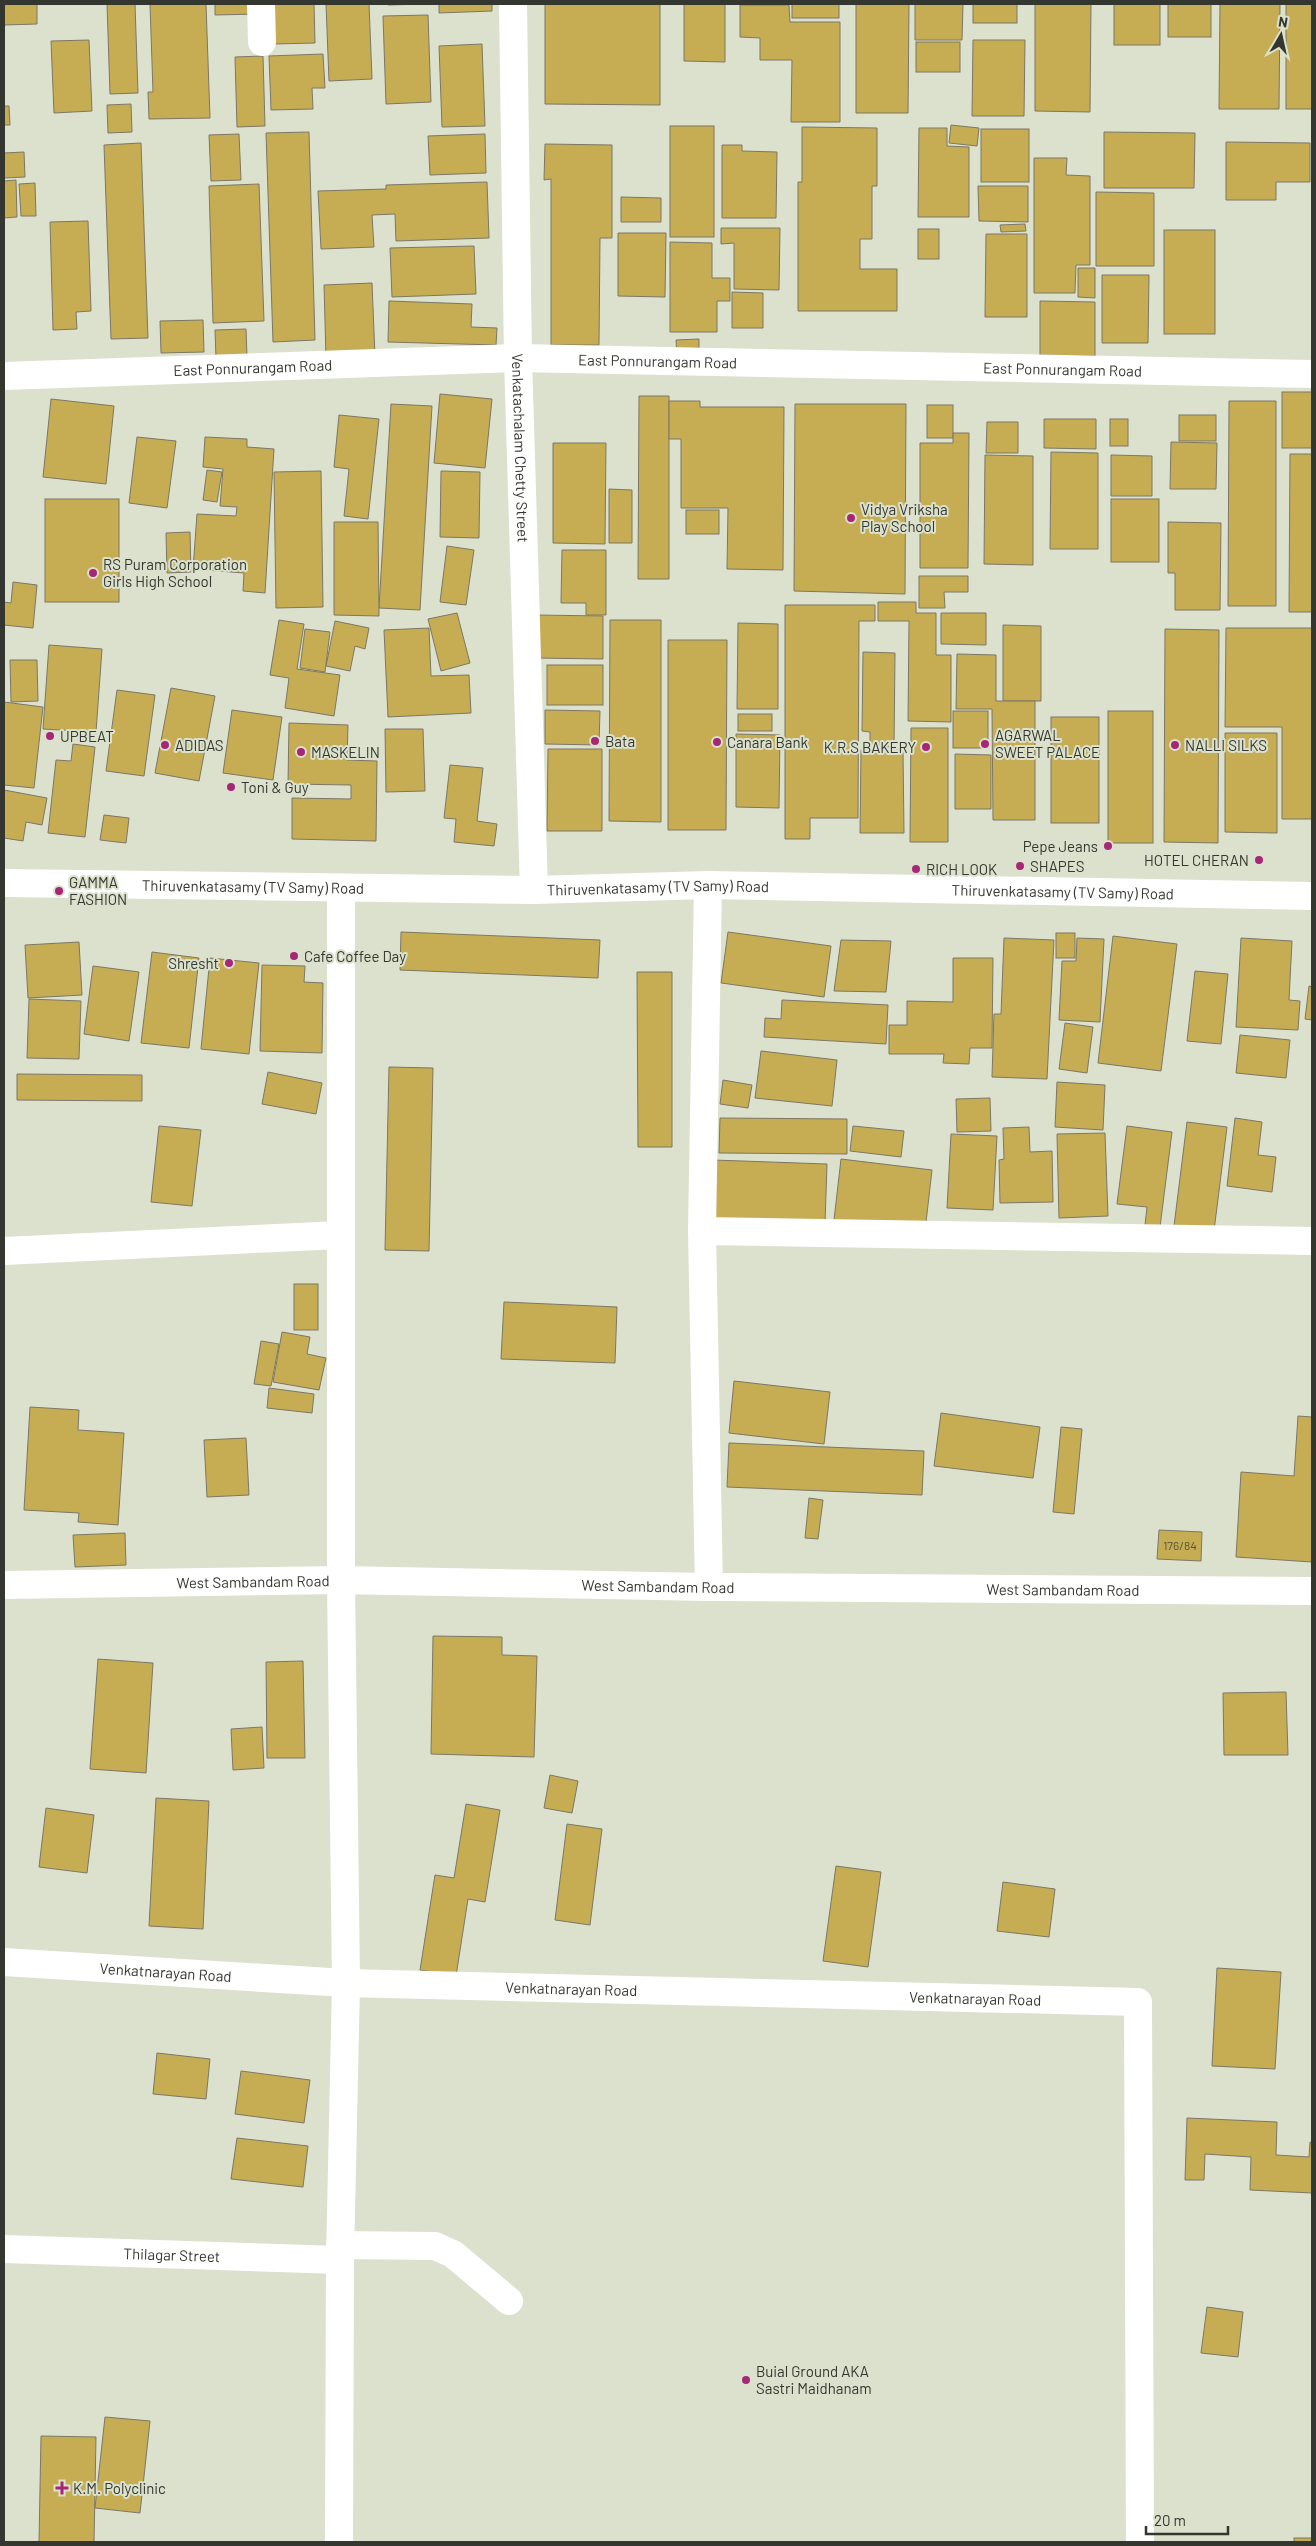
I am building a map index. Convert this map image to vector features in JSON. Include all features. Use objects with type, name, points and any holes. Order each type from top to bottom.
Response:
[{"type":"street","points":[[261,4],[262,42]]},
{"type":"street","name":"Venkatachalam Chetty Street","points":[[513,4],[518,358],[534,890]]},
{"type":"street","name":"East Ponnurangam Road","points":[[4,376],[518,358],[1312,374]]},
{"type":"street","name":"Thiruvenkatasamy (TV Samy) Road","points":[[4,883],[341,889],[534,890],[708,885],[1312,896]]},
{"type":"street","points":[[708,885],[702,1231],[708,1587]]},
{"type":"street","points":[[339,2542],[340,2253],[346,1983],[341,1580],[341,889]]},
{"type":"street","points":[[702,1231],[1312,1241]]},
{"type":"street","points":[[4,1251],[340,1235]]},
{"type":"street","name":"West Sambandam Road","points":[[4,1585],[341,1580],[708,1587],[1312,1591]]},
{"type":"street","name":"Venkatnarayan Road","points":[[4,1962],[346,1983],[1138,2002],[1140,2542]]},
{"type":"street","name":"Thilagar Street","points":[[4,2249],[340,2253],[415,2244],[435,2246],[453,2254],[509,2300]]},
{"type":"building","points":[[4,4],[37,4],[37,24],[4,25]]},
{"type":"building","points":[[107,4],[135,4],[138,93],[110,94]]},
{"type":"building","points":[[150,4],[206,4],[210,118],[149,119],[148,92],[153,92]]},
{"type":"building","points":[[215,4],[258,4],[258,14],[215,15]]},
{"type":"building","points":[[274,4],[314,4],[315,43],[275,44]]},
{"type":"building","points":[[326,4],[369,4],[372,79],[329,81]]},
{"type":"building","points":[[388,4],[426,4],[388,5]]},
{"type":"building","points":[[439,4],[492,4],[492,11],[439,13]]},
{"type":"building","points":[[545,4],[660,4],[660,105],[545,104]]},
{"type":"building","points":[[684,4],[725,4],[725,62],[684,61]]},
{"type":"building","points":[[792,4],[839,4],[839,18],[792,18]]},
{"type":"building","points":[[856,4],[909,4],[908,113],[856,113]]},
{"type":"building","points":[[915,4],[963,4],[962,40],[915,40]]},
{"type":"building","points":[[973,4],[1017,4],[1017,23],[973,23]]},
{"type":"building","points":[[1035,4],[1091,4],[1090,112],[1035,111]]},
{"type":"building","points":[[1114,4],[1160,4],[1160,45],[1114,45]]},
{"type":"building","points":[[1168,4],[1211,4],[1211,37],[1168,37]]},
{"type":"building","points":[[1220,4],[1280,4],[1279,109],[1219,109]]},
{"type":"building","points":[[1286,4],[1312,4],[1312,109],[1286,109]]},
{"type":"building","points":[[740,5],[789,5],[790,22],[840,22],[840,122],[791,122],[792,60],[760,60],[760,38],[740,37]]},
{"type":"building","points":[[428,15],[431,102],[386,104],[383,16]]},
{"type":"building","points":[[89,40],[92,111],[54,113],[51,41]]},
{"type":"building","points":[[973,40],[1025,40],[1024,116],[972,116]]},
{"type":"building","points":[[916,42],[960,42],[960,72],[916,72]]},
{"type":"building","points":[[482,44],[485,126],[442,127],[439,46]]},
{"type":"building","points":[[323,54],[325,88],[312,88],[313,109],[271,110],[269,56]]},
{"type":"building","points":[[263,56],[265,126],[237,127],[235,57]]},
{"type":"building","points":[[131,104],[132,132],[108,133],[107,105]]},
{"type":"building","points":[[4,106],[9,106],[10,125],[4,125]]},
{"type":"building","points":[[951,125],[979,128],[977,146],[949,143]]},
{"type":"building","points":[[670,126],[714,126],[714,237],[670,237]]},
{"type":"building","points":[[802,127],[877,128],[877,186],[872,186],[872,239],[860,239],[860,269],[897,269],[897,311],[798,311],[798,182],[802,182]]},
{"type":"building","points":[[919,128],[947,128],[947,146],[969,147],[969,217],[918,217]]},
{"type":"building","points":[[981,129],[1029,129],[1029,182],[981,182]]},
{"type":"building","points":[[309,132],[315,340],[273,342],[266,133]]},
{"type":"building","points":[[1104,132],[1195,133],[1194,188],[1104,188]]},
{"type":"building","points":[[239,134],[241,180],[211,181],[209,135]]},
{"type":"building","points":[[485,134],[486,173],[430,175],[428,136]]},
{"type":"building","points":[[1226,142],[1310,143],[1310,182],[1276,182],[1276,200],[1226,200]]},
{"type":"building","points":[[141,143],[148,338],[111,339],[104,145]]},
{"type":"building","points":[[545,144],[612,145],[612,238],[600,238],[599,345],[551,345],[551,179],[544,180]]},
{"type":"building","points":[[722,145],[742,145],[742,151],[777,152],[776,218],[722,218]]},
{"type":"building","points":[[24,152],[25,177],[4,178],[4,153]]},
{"type":"building","points":[[1034,158],[1067,158],[1066,175],[1090,176],[1090,265],[1076,265],[1075,293],[1034,293]]},
{"type":"building","points":[[16,180],[17,217],[4,218],[4,181]]},
{"type":"building","points":[[487,182],[489,238],[396,241],[395,214],[372,215],[374,247],[321,249],[318,191],[386,189],[386,185]]},
{"type":"building","points":[[35,183],[36,216],[21,216],[19,184]]},
{"type":"building","points":[[259,184],[264,321],[213,323],[209,186]]},
{"type":"building","points":[[978,186],[1028,186],[1028,222],[979,221]]},
{"type":"building","points":[[1096,192],[1154,193],[1154,266],[1096,266]]},
{"type":"building","points":[[621,197],[661,198],[661,222],[621,222]]},
{"type":"building","points":[[88,221],[91,311],[76,312],[77,329],[53,330],[50,222]]},
{"type":"building","points":[[1025,224],[1026,231],[1001,232],[1000,225]]},
{"type":"building","points":[[721,228],[780,228],[779,290],[734,289],[734,243],[721,244]]},
{"type":"building","points":[[918,229],[939,229],[939,259],[918,259]]},
{"type":"building","points":[[1164,230],[1215,230],[1215,334],[1164,334]]},
{"type":"building","points":[[618,233],[666,233],[665,297],[618,296]]},
{"type":"building","points":[[986,234],[1027,234],[1027,317],[985,317]]},
{"type":"building","points":[[670,242],[712,243],[712,278],[730,278],[730,301],[717,301],[717,332],[670,332]]},
{"type":"building","points":[[474,246],[476,294],[392,297],[390,248]]},
{"type":"building","points":[[1078,268],[1095,268],[1095,298],[1078,297]]},
{"type":"building","points":[[1102,275],[1149,275],[1148,343],[1102,343]]},
{"type":"building","points":[[372,283],[375,357],[326,358],[324,285]]},
{"type":"building","points":[[732,292],[763,293],[763,328],[732,328]]},
{"type":"building","points":[[389,301],[472,304],[471,327],[497,328],[496,345],[388,342]]},
{"type":"building","points":[[1040,301],[1095,302],[1095,356],[1040,355]]},
{"type":"building","points":[[203,320],[204,352],[161,353],[160,321]]},
{"type":"building","points":[[246,329],[247,357],[216,358],[215,330]]},
{"type":"building","points":[[699,339],[699,356],[677,356],[676,340]]},
{"type":"building","points":[[1282,392],[1312,392],[1312,448],[1282,448]]},
{"type":"building","points":[[440,394],[492,399],[485,468],[434,463]]},
{"type":"building","points":[[639,396],[669,396],[669,579],[638,579]]},
{"type":"building","points":[[51,399],[114,406],[106,484],[43,477]]},
{"type":"building","points":[[669,401],[700,401],[700,407],[784,407],[783,570],[727,569],[728,508],[681,508],[681,439],[669,439]]},
{"type":"building","points":[[1229,401],[1276,401],[1276,606],[1228,606]]},
{"type":"building","points":[[391,404],[432,406],[420,610],[379,608]]},
{"type":"building","points":[[795,404],[906,404],[905,594],[794,591]]},
{"type":"building","points":[[927,405],[953,405],[953,438],[927,438]]},
{"type":"building","points":[[339,415],[379,419],[368,519],[344,516],[349,469],[334,467]]},
{"type":"building","points":[[1179,415],[1216,415],[1216,441],[1179,441]]},
{"type":"building","points":[[1044,419],[1096,419],[1096,449],[1044,448]]},
{"type":"building","points":[[1110,419],[1128,419],[1128,446],[1110,446]]},
{"type":"building","points":[[987,422],[1018,422],[1018,453],[986,453]]},
{"type":"building","points":[[953,433],[969,433],[968,568],[920,568],[920,443],[953,443]]},
{"type":"building","points":[[137,437],[176,441],[167,508],[129,503]]},
{"type":"building","points":[[205,437],[247,439],[247,447],[274,449],[265,593],[243,591],[244,573],[193,569],[197,514],[236,516],[237,507],[220,506],[223,469],[203,467]]},
{"type":"building","points":[[1171,442],[1217,443],[1216,489],[1170,489]]},
{"type":"building","points":[[553,443],[606,443],[605,544],[553,543]]},
{"type":"building","points":[[1051,452],[1098,453],[1098,549],[1050,549]]},
{"type":"building","points":[[1290,454],[1312,454],[1312,612],[1289,612]]},
{"type":"building","points":[[985,455],[1033,456],[1033,565],[984,564]]},
{"type":"building","points":[[1111,455],[1152,456],[1152,496],[1111,496]]},
{"type":"building","points":[[207,470],[222,472],[217,502],[203,500]]},
{"type":"building","points":[[321,471],[323,607],[276,608],[274,472]]},
{"type":"building","points":[[441,471],[480,472],[479,538],[440,537]]},
{"type":"building","points":[[609,489],[632,490],[632,543],[609,543]]},
{"type":"building","points":[[45,499],[119,499],[119,602],[45,602]]},
{"type":"building","points":[[1111,499],[1159,499],[1159,562],[1111,562]]},
{"type":"building","points":[[686,510],[719,510],[719,534],[686,534]]},
{"type":"building","points":[[334,522],[378,522],[379,616],[334,615]]},
{"type":"building","points":[[1168,522],[1221,523],[1220,610],[1175,610],[1175,573],[1168,573]]},
{"type":"building","points":[[190,532],[191,572],[167,573],[166,533]]},
{"type":"building","points":[[447,546],[474,550],[466,605],[440,602]]},
{"type":"building","points":[[562,550],[606,550],[606,615],[586,615],[586,603],[561,603]]},
{"type":"building","points":[[919,576],[968,576],[968,592],[944,592],[945,608],[919,608]]},
{"type":"building","points":[[13,582],[37,585],[33,628],[4,625],[4,602],[11,603]]},
{"type":"building","points":[[878,602],[916,602],[916,613],[936,613],[936,655],[951,655],[951,722],[908,721],[909,621],[878,621]]},
{"type":"building","points":[[785,605],[875,605],[875,621],[859,621],[858,818],[810,818],[810,839],[785,839]]},
{"type":"building","points":[[457,613],[470,663],[441,671],[428,619]]},
{"type":"building","points":[[941,613],[986,613],[986,645],[941,644]]},
{"type":"building","points":[[536,615],[603,616],[603,659],[536,658]]},
{"type":"building","points":[[279,620],[304,624],[297,669],[340,675],[334,716],[285,708],[289,678],[270,675]]},
{"type":"building","points":[[610,620],[661,620],[661,822],[609,821]]},
{"type":"building","points":[[335,621],[369,628],[365,649],[355,646],[350,671],[326,666]]},
{"type":"building","points":[[738,623],[778,624],[778,709],[737,709]]},
{"type":"building","points":[[1003,625],[1041,626],[1041,701],[1003,701]]},
{"type":"building","points":[[429,628],[431,676],[469,675],[471,713],[388,717],[384,630]]},
{"type":"building","points":[[1226,628],[1312,628],[1312,819],[1282,819],[1282,727],[1225,727]]},
{"type":"building","points":[[305,629],[330,632],[325,672],[300,668]]},
{"type":"building","points":[[1165,629],[1219,630],[1218,843],[1164,842]]},
{"type":"building","points":[[668,640],[727,640],[726,830],[668,830]]},
{"type":"building","points":[[49,645],[102,649],[96,732],[43,729]]},
{"type":"building","points":[[863,652],[895,653],[894,747],[870,746],[870,732],[862,731]]},
{"type":"building","points":[[957,654],[996,655],[996,701],[1035,701],[1035,820],[993,820],[992,709],[956,709]]},
{"type":"building","points":[[10,660],[37,660],[38,701],[11,702]]},
{"type":"building","points":[[547,665],[603,665],[603,705],[547,705]]},
{"type":"building","points":[[171,688],[215,696],[199,781],[155,773]]},
{"type":"building","points":[[117,690],[155,695],[144,776],[106,771]]},
{"type":"building","points":[[4,702],[43,707],[34,788],[4,785]]},
{"type":"building","points":[[232,710],[282,717],[273,780],[223,773]]},
{"type":"building","points":[[545,710],[600,711],[599,745],[545,744]]},
{"type":"building","points":[[953,711],[988,711],[988,748],[953,748]]},
{"type":"building","points":[[1108,711],[1153,711],[1153,843],[1108,843]]},
{"type":"building","points":[[738,714],[772,714],[772,731],[738,731]]},
{"type":"building","points":[[1051,717],[1099,717],[1099,823],[1051,823]]},
{"type":"building","points":[[289,723],[348,725],[347,760],[377,761],[376,841],[292,839],[292,798],[351,799],[351,785],[288,784]]},
{"type":"building","points":[[911,728],[948,728],[948,842],[910,842]]},
{"type":"building","points":[[385,729],[423,729],[425,791],[386,792]]},
{"type":"building","points":[[1225,733],[1277,733],[1277,833],[1225,832]]},
{"type":"building","points":[[736,734],[780,735],[779,808],[736,807]]},
{"type":"building","points":[[73,744],[95,747],[85,837],[48,833],[56,760],[71,761]]},
{"type":"building","points":[[548,749],[602,749],[602,831],[547,831]]},
{"type":"building","points":[[861,750],[903,750],[904,833],[860,833]]},
{"type":"building","points":[[955,754],[991,755],[991,809],[955,809]]},
{"type":"building","points":[[450,765],[483,768],[477,821],[497,824],[494,846],[454,842],[456,819],[444,818]]},
{"type":"building","points":[[4,790],[47,798],[42,825],[26,822],[23,841],[4,838]]},
{"type":"building","points":[[104,815],[129,818],[126,843],[100,840]]},
{"type":"building","points":[[401,932],[600,940],[598,978],[400,970]]},
{"type":"building","points":[[728,932],[831,946],[824,997],[721,983]]},
{"type":"building","points":[[1056,933],[1075,933],[1075,958],[1056,958]]},
{"type":"building","points":[[1113,936],[1177,944],[1161,1071],[1098,1063]]},
{"type":"building","points":[[1004,938],[1054,940],[1047,1079],[992,1077],[994,1014],[1001,1014]]},
{"type":"building","points":[[1077,938],[1104,939],[1100,1022],[1059,1020],[1062,961],[1076,961]]},
{"type":"building","points":[[1241,938],[1292,941],[1289,1000],[1300,1001],[1298,1030],[1236,1027]]},
{"type":"building","points":[[841,940],[891,941],[886,992],[834,991]]},
{"type":"building","points":[[79,942],[82,995],[28,998],[25,945]]},
{"type":"building","points":[[152,952],[199,958],[189,1048],[141,1043]]},
{"type":"building","points":[[210,958],[259,963],[249,1054],[201,1049]]},
{"type":"building","points":[[953,958],[993,958],[992,1048],[970,1048],[969,1064],[943,1063],[944,1054],[889,1054],[889,1025],[907,1025],[907,1001],[953,1002]]},
{"type":"building","points":[[262,965],[305,966],[304,982],[323,983],[322,1053],[260,1051]]},
{"type":"building","points":[[93,966],[139,972],[129,1041],[84,1034]]},
{"type":"building","points":[[1195,971],[1228,974],[1221,1044],[1187,1041]]},
{"type":"building","points":[[637,972],[672,972],[672,1147],[638,1147]]},
{"type":"building","points":[[1309,986],[1312,987],[1312,1020],[1305,1019]]},
{"type":"building","points":[[29,999],[81,1001],[79,1059],[27,1058]]},
{"type":"building","points":[[782,1000],[888,1005],[886,1044],[764,1037],[765,1018],[781,1019]]},
{"type":"building","points":[[1065,1023],[1093,1027],[1087,1073],[1059,1069]]},
{"type":"building","points":[[1240,1035],[1290,1040],[1286,1078],[1236,1073]]},
{"type":"building","points":[[761,1051],[837,1060],[832,1106],[755,1098]]},
{"type":"building","points":[[389,1067],[433,1068],[429,1251],[385,1250]]},
{"type":"building","points":[[268,1072],[322,1083],[316,1114],[262,1104]]},
{"type":"building","points":[[17,1074],[142,1075],[142,1101],[17,1100]]},
{"type":"building","points":[[723,1080],[752,1085],[748,1108],[720,1104]]},
{"type":"building","points":[[1057,1082],[1105,1085],[1103,1130],[1055,1127]]},
{"type":"building","points":[[990,1098],[991,1131],[957,1132],[956,1099]]},
{"type":"building","points":[[720,1118],[847,1119],[847,1154],[719,1153]]},
{"type":"building","points":[[1235,1118],[1262,1122],[1258,1155],[1276,1157],[1272,1192],[1227,1186]]},
{"type":"building","points":[[1187,1122],[1227,1127],[1214,1231],[1174,1226]]},
{"type":"building","points":[[159,1126],[201,1130],[192,1206],[151,1202]]},
{"type":"building","points":[[853,1126],[904,1131],[901,1157],[850,1151]]},
{"type":"building","points":[[1127,1126],[1172,1132],[1160,1227],[1145,1225],[1147,1207],[1117,1204]]},
{"type":"building","points":[[1029,1127],[1030,1152],[1052,1151],[1053,1202],[1000,1203],[999,1160],[1004,1159],[1003,1128]]},
{"type":"building","points":[[1105,1133],[1108,1216],[1059,1218],[1057,1134]]},
{"type":"building","points":[[951,1134],[997,1136],[993,1210],[947,1208]]},
{"type":"building","points":[[841,1159],[932,1170],[925,1231],[834,1220]]},
{"type":"building","points":[[713,1160],[827,1164],[825,1223],[712,1218]]},
{"type":"building","points":[[294,1284],[318,1284],[318,1330],[294,1330]]},
{"type":"building","points":[[504,1302],[617,1307],[615,1363],[501,1359]]},
{"type":"building","points":[[282,1332],[310,1337],[307,1354],[326,1358],[319,1390],[273,1382]]},
{"type":"building","points":[[261,1341],[279,1344],[271,1386],[254,1384]]},
{"type":"building","points":[[734,1381],[830,1392],[824,1444],[729,1433]]},
{"type":"building","points":[[269,1388],[314,1394],[312,1413],[267,1408]]},
{"type":"building","points":[[30,1407],[79,1410],[78,1430],[124,1433],[118,1525],[78,1522],[79,1513],[24,1510]]},
{"type":"building","points":[[941,1413],[1040,1427],[1033,1478],[934,1466]]},
{"type":"building","points":[[1298,1416],[1312,1417],[1312,1562],[1236,1557],[1241,1472],[1294,1476]]},
{"type":"building","points":[[1061,1427],[1082,1429],[1074,1514],[1053,1512]]},
{"type":"building","points":[[246,1438],[249,1495],[207,1497],[204,1440]]},
{"type":"building","points":[[729,1443],[924,1451],[922,1495],[727,1487]]},
{"type":"building","points":[[809,1498],[823,1500],[818,1539],[805,1538]]},
{"type":"building","points":[[1159,1530],[1202,1532],[1201,1561],[1157,1559]]},
{"type":"building","points":[[125,1533],[126,1565],[75,1567],[73,1535]]},
{"type":"building","points":[[433,1636],[502,1637],[502,1655],[537,1656],[534,1757],[431,1754]]},
{"type":"building","points":[[98,1659],[153,1663],[146,1773],[90,1769]]},
{"type":"building","points":[[303,1661],[305,1758],[267,1758],[266,1662]]},
{"type":"building","points":[[1286,1692],[1288,1755],[1224,1755],[1223,1693]]},
{"type":"building","points":[[262,1727],[264,1768],[233,1770],[231,1729]]},
{"type":"building","points":[[550,1775],[578,1781],[572,1813],[544,1808]]},
{"type":"building","points":[[156,1798],[209,1801],[203,1929],[149,1926]]},
{"type":"building","points":[[466,1804],[500,1810],[485,1902],[468,1899],[456,1976],[420,1970],[435,1875],[454,1878]]},
{"type":"building","points":[[46,1808],[94,1815],[87,1873],[39,1867]]},
{"type":"building","points":[[567,1824],[602,1829],[590,1925],[555,1920]]},
{"type":"building","points":[[836,1866],[881,1872],[868,1967],[823,1961]]},
{"type":"building","points":[[1003,1882],[1055,1889],[1049,1937],[997,1931]]},
{"type":"building","points":[[1217,1968],[1281,1972],[1275,2069],[1212,2066]]},
{"type":"building","points":[[157,2053],[210,2059],[206,2099],[153,2094]]},
{"type":"building","points":[[241,2071],[310,2080],[304,2123],[235,2114]]},
{"type":"building","points":[[1187,2118],[1277,2122],[1276,2155],[1309,2157],[1310,2142],[1312,2143],[1312,2193],[1250,2190],[1251,2157],[1205,2154],[1204,2180],[1185,2180]]},
{"type":"building","points":[[237,2138],[308,2146],[303,2187],[231,2179]]},
{"type":"building","points":[[1207,2307],[1243,2312],[1238,2357],[1201,2353]]},
{"type":"building","points":[[105,2417],[150,2421],[140,2513],[95,2508]]},
{"type":"building","points":[[41,2436],[96,2437],[94,2542],[39,2542]]},
{"type":"building","points":[[1294,2538],[1312,2538],[1312,2542],[1294,2542]]},
{"type":"place","name":"Vidya Vriksha Play School","points":[[851,518]]},
{"type":"place","name":"RS Puram Corporation Girls High School","points":[[93,573]]},
{"type":"place","name":"UPBEAT","points":[[50,736]]},
{"type":"place","name":"Bata","points":[[595,741]]},
{"type":"place","name":"Canara Bank","points":[[717,742]]},
{"type":"place","name":"AGARWAL SWEET PALACE","points":[[985,744]]},
{"type":"place","name":"ADIDAS","points":[[165,745]]},
{"type":"place","name":"NALLI SILKS","points":[[1175,745]]},
{"type":"place","name":"K.R.S BAKERY","points":[[926,747]]},
{"type":"place","name":"MASKELIN","points":[[301,752]]},
{"type":"place","name":"Toni & Guy","points":[[231,787]]},
{"type":"place","name":"Pepe Jeans","points":[[1108,846]]},
{"type":"place","name":"HOTEL CHERAN","points":[[1259,860]]},
{"type":"place","name":"SHAPES","points":[[1020,866]]},
{"type":"place","name":"RICH LOOK","points":[[916,869]]},
{"type":"place","name":"GAMMA FASHION","points":[[59,891]]},
{"type":"place","name":"Cafe Coffee Day","points":[[294,956]]},
{"type":"place","name":"Shresht","points":[[229,963]]},
{"type":"place","name":"Buial Ground AKA Sastri Maidhanam","points":[[746,2380]]},
{"type":"place","name":"K.M. Polyclinic","points":[[62,2488]]}]
